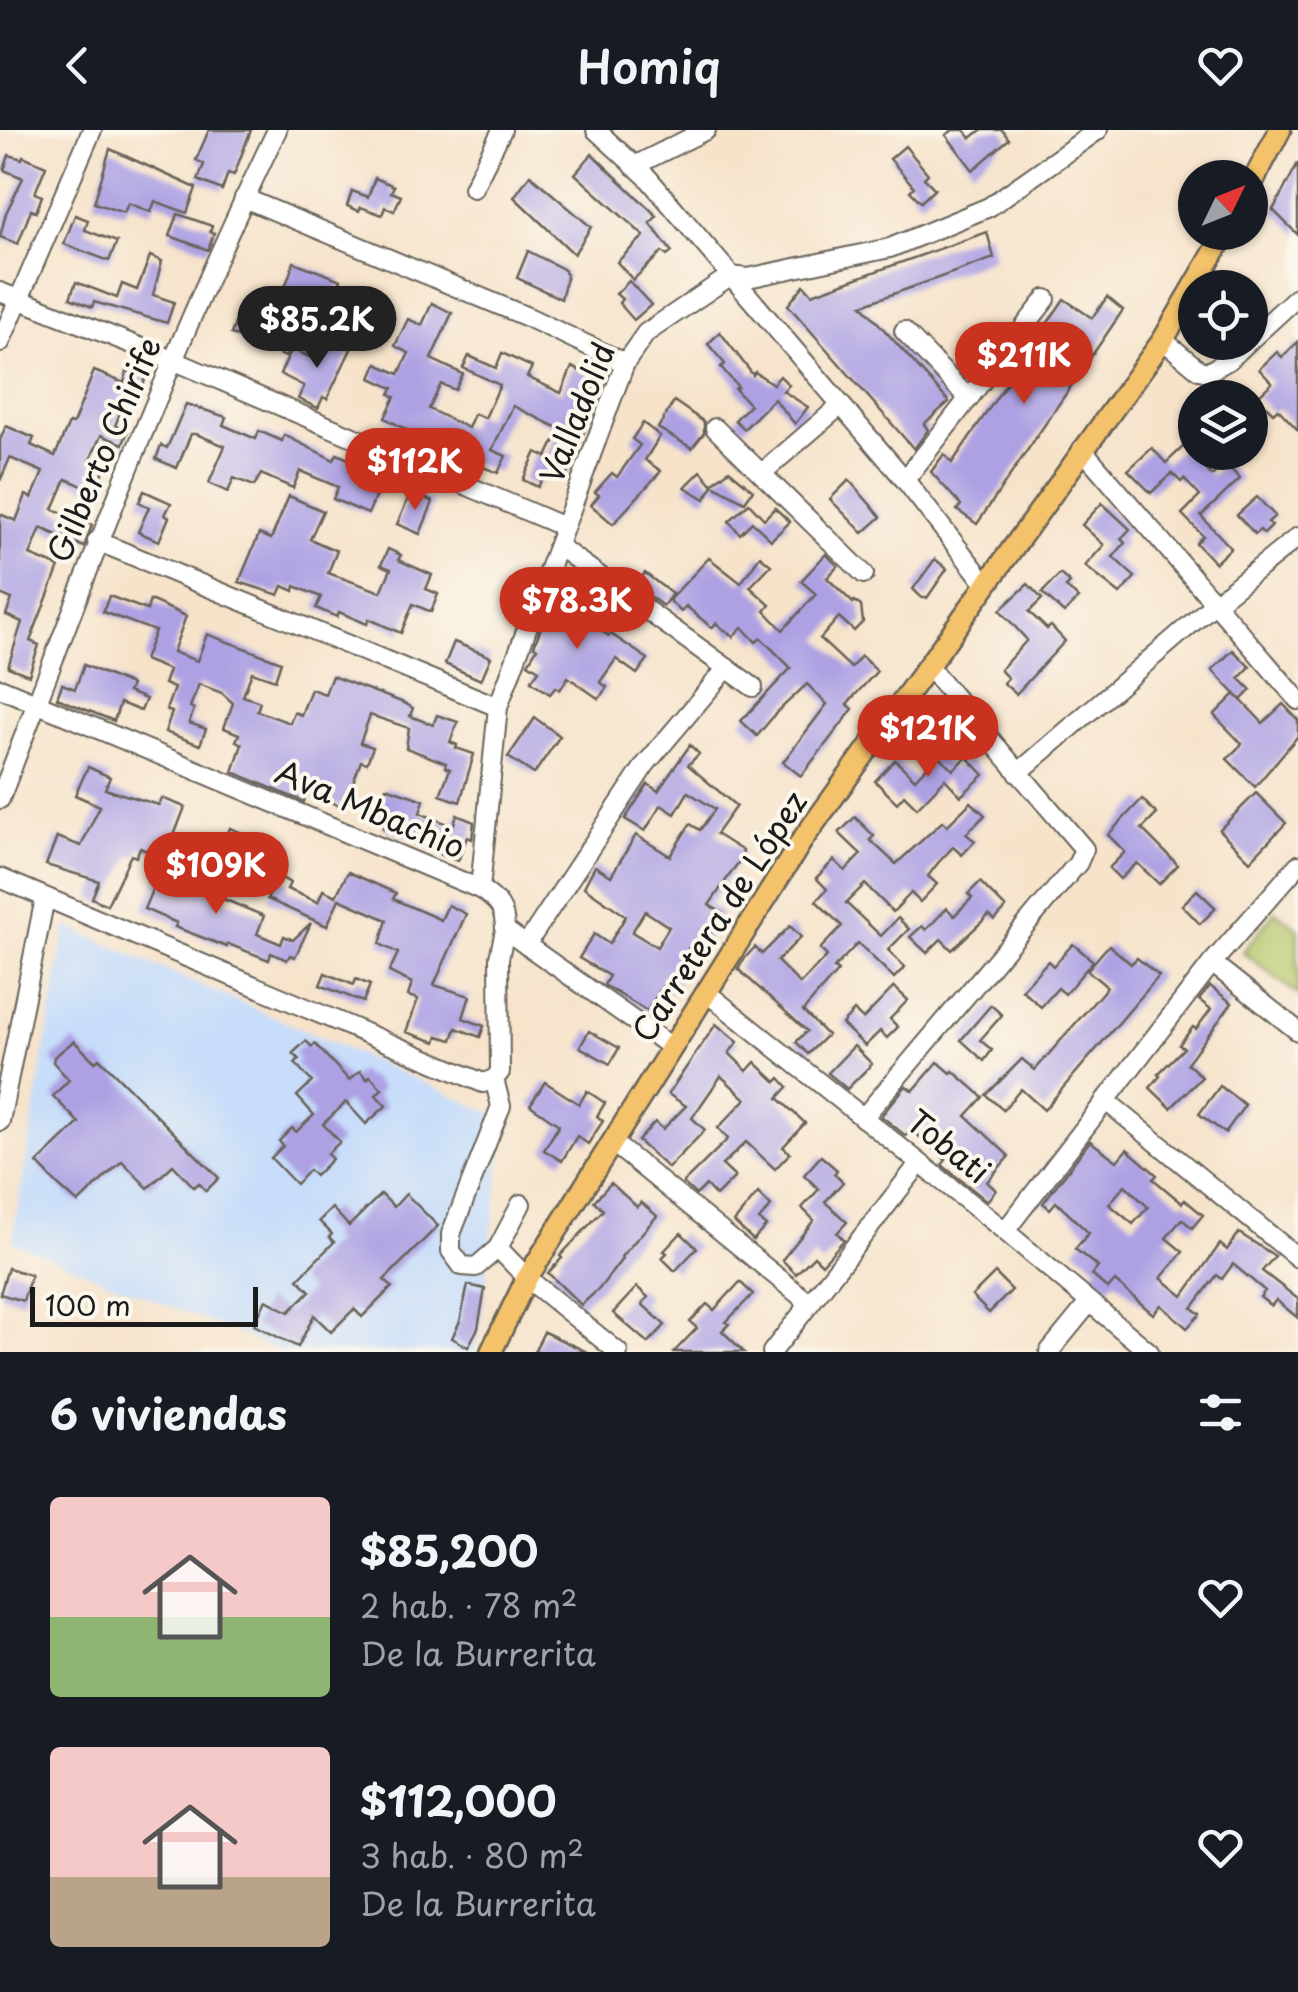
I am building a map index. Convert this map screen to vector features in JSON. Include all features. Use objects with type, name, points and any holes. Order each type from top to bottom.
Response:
[{"type":"main road","points":[[1264,160],[1280,130]]},
{"type":"main road","name":"Carretera de López","points":[[491,1352],[527,1278],[803,839],[1163,340],[1216,250]]},
{"type":"street","points":[[0,344],[92,130]]},
{"type":"street","name":"Gilberto Chirife","points":[[0,799],[97,541],[277,130]]},
{"type":"street","points":[[473,188],[502,130]]},
{"type":"street","points":[[596,130],[634,166],[842,405],[986,584]]},
{"type":"street","points":[[634,166],[706,130]]},
{"type":"street","name":"Valladolid","points":[[480,889],[498,707],[625,363],[646,333],[730,276],[748,278],[890,248],[988,207],[1074,137],[1098,130]]},
{"type":"street","points":[[244,198],[530,318],[625,363]]},
{"type":"street","points":[[0,292],[175,361],[564,527]]},
{"type":"street","points":[[1268,324],[1298,296]]},
{"type":"street","points":[[905,480],[1046,300]]},
{"type":"street","points":[[904,330],[969,399]]},
{"type":"street","points":[[1163,340],[1178,352]]},
{"type":"street","points":[[1187,360],[1208,372],[1228,360]]},
{"type":"street","points":[[763,472],[842,405]]},
{"type":"street","points":[[715,428],[864,574]]},
{"type":"street","points":[[1082,449],[1298,700]]},
{"type":"street","points":[[1018,773],[1298,537]]},
{"type":"street","points":[[97,541],[498,707]]},
{"type":"street","points":[[558,546],[753,687]]},
{"type":"street","points":[[864,1118],[1078,862],[1084,849],[926,665]]},
{"type":"street","points":[[526,945],[644,765],[727,668]]},
{"type":"street","name":"Ava Mbachio","points":[[0,688],[480,889],[498,901],[505,930],[671,1047]]},
{"type":"street","points":[[1005,1231],[1212,963],[1298,865]]},
{"type":"street","points":[[0,878],[483,1082],[497,1076]]},
{"type":"street","points":[[0,1121],[45,898]]},
{"type":"street","points":[[505,930],[500,958],[497,1076],[501,1106],[450,1234],[451,1252],[462,1266],[476,1267],[498,1248],[521,1204]]},
{"type":"street","points":[[1212,963],[1298,1031]]},
{"type":"street","name":"Tobati","points":[[707,992],[1149,1352]]},
{"type":"street","points":[[1105,1100],[1298,1258]]},
{"type":"street","points":[[612,1142],[809,1304]]},
{"type":"street","points":[[772,1352],[919,1164]]},
{"type":"street","points":[[498,1248],[527,1278],[618,1352]]},
{"type":"street","points":[[1049,1352],[1089,1303]]},
{"type":"shaded area","points":[[66,926],[506,1119],[474,1352],[283,1352],[12,1242]]},
{"type":"green space","points":[[1275,911],[1298,929],[1298,995],[1243,952]]},
{"type":"building","points":[[209,130],[251,130],[234,175],[228,173],[222,190],[198,180],[204,164],[196,160]]},
{"type":"building","points":[[964,130],[971,138],[981,130],[1002,130],[1009,139],[973,170],[946,135]]},
{"type":"building","points":[[905,146],[935,189],[921,202],[910,191],[914,187],[890,159]]},
{"type":"building","points":[[110,149],[196,188],[187,213],[155,201],[151,212],[128,203],[124,213],[94,203]]},
{"type":"building","points":[[592,154],[657,216],[650,223],[672,252],[667,256],[662,252],[633,280],[617,262],[644,236],[575,174]]},
{"type":"building","points":[[9,155],[22,159],[23,156],[46,166],[35,193],[42,196],[36,212],[31,210],[18,244],[0,237],[6,213],[23,178],[4,170]]},
{"type":"building","points":[[1298,163],[1298,235],[1273,210]]},
{"type":"building","points":[[530,175],[591,227],[574,254],[514,197]]},
{"type":"building","points":[[375,178],[394,186],[391,192],[401,196],[394,211],[385,207],[382,215],[347,206],[352,191],[368,197]]},
{"type":"building","points":[[178,214],[212,226],[210,232],[214,233],[208,250],[170,236]]},
{"type":"building","points":[[75,215],[88,220],[85,230],[117,242],[109,261],[64,244]]},
{"type":"building","points":[[987,232],[994,258],[862,305],[949,402],[924,424],[928,430],[914,449],[788,305],[804,285],[812,294]]},
{"type":"building","points":[[528,251],[563,269],[567,275],[561,299],[517,278]]},
{"type":"building","points":[[150,256],[162,261],[153,295],[174,302],[167,323],[94,302],[92,307],[70,298],[76,282],[117,298],[122,284],[137,290]]},
{"type":"building","points":[[294,262],[341,280],[337,290],[344,293],[336,313],[329,310],[324,322],[303,314],[286,357],[231,334],[243,302],[275,316]]},
{"type":"building","points":[[629,281],[651,305],[634,320],[616,294]]},
{"type":"building","points":[[1107,297],[1123,310],[977,524],[957,510],[961,505],[931,472],[944,454],[952,463],[1064,299],[1092,318]]},
{"type":"building","points":[[432,303],[452,313],[431,359],[463,374],[455,390],[441,384],[429,409],[468,428],[474,414],[485,418],[500,385],[463,368],[469,356],[496,368],[502,353],[532,367],[527,377],[561,393],[572,367],[597,379],[588,400],[597,404],[564,481],[545,473],[538,487],[523,480],[536,452],[547,457],[560,429],[513,406],[492,450],[506,456],[498,473],[455,456],[385,418],[395,397],[390,394],[393,388],[371,378],[377,364],[399,374],[409,353],[395,346],[408,319],[422,325]]},
{"type":"building","points":[[720,332],[753,375],[755,372],[773,384],[780,376],[789,385],[783,391],[808,407],[795,424],[774,399],[744,429],[735,420],[750,405],[735,389],[738,387],[721,367],[725,364],[708,344]]},
{"type":"building","points":[[327,337],[351,349],[327,399],[323,397],[318,408],[298,399],[304,386],[280,374],[292,349],[316,360]]},
{"type":"building","points":[[1298,342],[1298,430],[1278,409],[1273,413],[1268,408],[1268,387],[1272,383],[1259,369],[1277,352],[1282,357]]},
{"type":"building","points":[[94,371],[124,383],[127,371],[146,376],[140,397],[127,394],[115,426],[128,431],[123,444],[101,435],[90,460],[105,466],[97,492],[66,479],[53,509],[92,525],[84,547],[41,528],[30,555],[59,567],[30,641],[39,645],[29,675],[8,667],[22,622],[6,615],[12,599],[0,594],[0,514],[16,521],[26,495],[32,498],[43,472],[10,458],[0,481],[0,440],[6,426],[34,438],[31,445],[55,456],[69,423],[73,424]]},
{"type":"building","points":[[674,401],[704,422],[704,433],[692,448],[658,428]]},
{"type":"building","points":[[186,404],[226,417],[223,425],[256,439],[259,431],[282,441],[284,435],[334,460],[337,454],[364,466],[359,477],[380,486],[368,514],[333,499],[338,487],[300,471],[293,488],[261,474],[254,486],[234,478],[228,492],[209,483],[225,446],[196,434],[191,434],[177,468],[156,459],[161,445],[167,448]]},
{"type":"building","points":[[643,423],[660,436],[645,460],[661,471],[613,524],[591,505],[599,495],[595,492],[612,473],[617,477],[640,445],[632,439]]},
{"type":"building","points":[[1152,448],[1166,463],[1178,452],[1178,470],[1206,470],[1212,476],[1218,470],[1232,470],[1240,479],[1201,516],[1231,548],[1215,563],[1196,543],[1203,536],[1182,514],[1200,496],[1172,473],[1151,493],[1128,470]]},
{"type":"building","points":[[729,470],[753,490],[745,502],[713,485],[705,499],[685,487],[701,471],[712,484]]},
{"type":"building","points":[[849,480],[881,517],[863,533],[830,499]]},
{"type":"building","points":[[144,491],[171,503],[159,541],[138,532],[149,507],[139,502]]},
{"type":"building","points":[[411,492],[433,502],[420,534],[397,524]]},
{"type":"building","points":[[289,496],[323,511],[310,539],[337,551],[328,573],[381,592],[391,569],[381,565],[388,549],[401,555],[398,560],[432,575],[426,589],[438,594],[431,612],[413,604],[401,633],[369,619],[367,624],[339,612],[337,617],[316,608],[321,597],[295,586],[294,591],[283,586],[279,595],[239,582],[259,534],[271,539]]},
{"type":"building","points":[[1257,497],[1275,516],[1264,534],[1260,530],[1255,534],[1237,515]]},
{"type":"building","points":[[749,503],[764,519],[775,508],[790,522],[771,540],[752,522],[740,534],[729,521]]},
{"type":"building","points":[[1102,503],[1130,529],[1113,557],[1135,577],[1120,594],[1085,566],[1104,545],[1082,525]]},
{"type":"building","points":[[826,554],[838,566],[827,578],[861,606],[863,622],[854,631],[839,617],[820,639],[851,668],[861,656],[877,671],[847,704],[853,709],[801,776],[783,762],[827,704],[807,684],[757,736],[741,721],[791,668],[761,638],[756,642],[742,627],[733,637],[716,623],[712,628],[686,606],[681,612],[669,600],[709,558],[741,583],[760,556],[771,565],[750,587],[770,605],[765,611],[783,630],[816,594],[801,581]]},
{"type":"building","points":[[935,559],[947,569],[927,598],[922,598],[913,589]]},
{"type":"building","points":[[645,573],[672,594],[663,606],[635,586]]},
{"type":"building","points":[[1060,574],[1078,598],[1064,613],[1042,593]]},
{"type":"building","points":[[1028,584],[1042,599],[1029,612],[1065,641],[1016,694],[1003,683],[1008,678],[1000,670],[1027,640],[1000,610]]},
{"type":"building","points":[[557,585],[568,592],[558,606],[648,659],[637,674],[616,659],[600,682],[607,687],[599,699],[568,677],[560,690],[556,687],[550,694],[531,681],[539,670],[528,663],[537,648],[534,646]]},
{"type":"building","points":[[109,596],[147,610],[150,600],[186,616],[173,652],[197,661],[207,634],[281,662],[275,680],[252,672],[243,696],[260,702],[257,711],[290,723],[294,712],[301,715],[311,689],[325,694],[332,676],[404,703],[413,708],[410,716],[433,725],[437,715],[458,722],[450,742],[474,754],[460,802],[440,795],[450,769],[445,767],[446,763],[406,748],[409,728],[370,715],[360,743],[373,747],[367,763],[361,761],[344,807],[306,794],[304,802],[233,772],[242,744],[236,741],[239,734],[224,728],[233,703],[222,693],[199,684],[190,707],[194,709],[189,723],[206,729],[200,745],[165,732],[172,712],[166,710],[174,688],[164,684],[169,670],[144,660],[155,631],[103,612]]},
{"type":"building","points":[[454,642],[491,657],[481,680],[445,664]]},
{"type":"building","points":[[1233,650],[1250,667],[1239,678],[1251,690],[1241,700],[1212,670]]},
{"type":"building","points":[[84,665],[131,685],[128,692],[146,699],[141,711],[120,703],[114,721],[57,698],[62,684],[75,689]]},
{"type":"building","points":[[1235,694],[1263,723],[1283,704],[1298,720],[1298,736],[1255,787],[1227,759],[1242,744],[1214,715]]},
{"type":"building","points":[[919,702],[954,738],[942,748],[908,716]]},
{"type":"building","points":[[535,718],[560,736],[534,774],[508,757]]},
{"type":"building","points":[[690,745],[699,754],[688,765],[736,806],[716,834],[743,851],[709,905],[722,913],[703,945],[694,940],[678,964],[686,969],[671,992],[662,987],[647,1011],[604,985],[609,976],[579,958],[594,934],[609,944],[626,916],[584,887],[595,866],[611,876],[636,835],[670,856],[690,824],[700,830],[715,809],[688,792],[675,814],[661,805],[645,831],[625,819],[648,784],[658,791]],"holes":[[[645,911],[669,927],[657,947],[632,932]]]},
{"type":"building","points":[[938,755],[953,770],[967,757],[984,775],[961,796],[945,779],[917,808],[904,795],[897,803],[875,781],[895,760],[915,779]]},
{"type":"building","points":[[88,767],[110,777],[105,789],[159,805],[162,798],[185,807],[165,859],[140,848],[136,857],[131,855],[107,905],[92,898],[99,881],[46,865],[57,837],[81,846],[100,806],[75,795]]},
{"type":"building","points":[[386,787],[424,800],[420,813],[453,826],[457,815],[474,822],[472,839],[467,837],[458,861],[441,855],[443,850],[383,828],[387,817],[376,813]]},
{"type":"building","points":[[1256,793],[1286,823],[1250,861],[1219,830]]},
{"type":"building","points":[[1142,799],[1157,814],[1142,829],[1178,865],[1159,884],[1137,863],[1120,879],[1109,868],[1125,852],[1108,835]]},
{"type":"building","points":[[971,802],[985,815],[966,834],[975,841],[962,855],[953,847],[938,863],[928,876],[937,884],[920,902],[911,893],[893,912],[865,884],[846,903],[881,936],[898,918],[909,929],[888,950],[905,967],[894,978],[858,943],[803,1011],[827,1035],[808,1054],[796,1042],[807,1031],[738,969],[744,959],[755,947],[762,954],[790,926],[801,937],[777,961],[800,984],[827,956],[820,949],[842,926],[816,901],[827,889],[816,878],[834,860],[845,871],[861,854],[839,833],[855,817],[874,836],[870,840],[896,864],[943,821],[947,826]]},
{"type":"building","points":[[230,828],[283,850],[272,878],[252,870],[249,876],[223,866],[230,850],[222,847]]},
{"type":"building","points":[[191,869],[215,879],[209,893],[264,916],[257,934],[281,944],[284,936],[293,940],[311,923],[295,957],[290,955],[287,960],[271,953],[269,960],[228,944],[227,947],[175,927],[177,923],[144,909],[158,876],[183,887]]},
{"type":"building","points":[[348,872],[396,893],[393,899],[441,920],[448,905],[466,914],[434,985],[470,996],[463,1018],[484,1026],[480,1037],[456,1028],[452,1040],[438,1036],[436,1042],[406,1032],[418,999],[408,996],[412,983],[389,972],[398,953],[380,944],[387,920],[339,899],[327,926],[267,899],[280,877],[290,883],[287,889],[318,902],[323,890],[336,896]]},
{"type":"building","points":[[980,882],[1006,908],[995,920],[989,915],[952,950],[941,939],[927,953],[910,937],[922,926],[926,930],[947,908],[954,916],[972,898],[968,894]]},
{"type":"building","points":[[1197,890],[1216,908],[1200,924],[1182,905]]},
{"type":"building","points":[[1073,944],[1093,961],[1065,994],[1058,988],[1041,1007],[1022,990],[1048,961],[1053,966]]},
{"type":"building","points":[[1109,945],[1131,964],[1137,958],[1159,976],[1044,1110],[1021,1089],[1003,1110],[986,1095],[1022,1059],[1035,1070],[1107,987],[1087,970]]},
{"type":"building","points":[[325,973],[354,985],[356,979],[370,985],[363,1002],[320,985]]},
{"type":"building","points":[[1210,986],[1232,1003],[1187,1063],[1202,1077],[1171,1108],[1150,1088],[1184,1048],[1179,1045],[1211,1009],[1199,1000]]},
{"type":"building","points":[[894,987],[908,1000],[890,1019],[898,1027],[887,1038],[880,1031],[865,1046],[842,1024],[854,1011],[863,1019]]},
{"type":"building","points":[[991,1005],[1002,1015],[980,1040],[992,1050],[984,1061],[961,1040]]},
{"type":"building","points":[[716,1024],[738,1042],[729,1053],[747,1071],[755,1062],[776,1082],[780,1078],[788,1087],[778,1098],[805,1123],[783,1147],[790,1153],[775,1169],[746,1142],[722,1165],[735,1177],[716,1196],[706,1185],[696,1195],[683,1183],[728,1139],[718,1128],[746,1099],[721,1076],[692,1118],[705,1130],[668,1168],[638,1141],[655,1122],[663,1129],[686,1106],[668,1094]]},
{"type":"building","points":[[589,1031],[619,1048],[610,1064],[580,1047]]},
{"type":"building","points":[[74,1041],[95,1062],[99,1058],[219,1178],[206,1191],[199,1183],[194,1187],[173,1165],[148,1188],[122,1161],[78,1203],[37,1163],[79,1123],[53,1096],[69,1080],[53,1062],[54,1057]]},
{"type":"building","points":[[306,1041],[312,1047],[315,1044],[349,1080],[360,1071],[367,1079],[370,1076],[382,1089],[376,1095],[386,1106],[366,1124],[346,1102],[323,1124],[340,1142],[327,1154],[332,1159],[315,1176],[309,1170],[296,1184],[271,1158],[283,1146],[279,1141],[292,1128],[296,1132],[314,1115],[297,1096],[312,1082],[295,1063],[299,1059],[293,1053]]},
{"type":"building","points":[[854,1046],[872,1064],[847,1089],[828,1073]]},
{"type":"building","points":[[938,1062],[983,1097],[966,1116],[1009,1156],[987,1182],[996,1190],[987,1201],[942,1165],[946,1160],[911,1129],[906,1136],[881,1116],[906,1086],[913,1091]]},
{"type":"building","points":[[545,1082],[579,1104],[587,1091],[605,1103],[597,1116],[603,1121],[588,1144],[577,1136],[562,1161],[544,1150],[559,1125],[530,1105]]},
{"type":"building","points":[[1220,1086],[1245,1105],[1225,1133],[1199,1114]]},
{"type":"building","points":[[1090,1141],[1117,1161],[1127,1149],[1157,1175],[1153,1179],[1203,1215],[1192,1228],[1182,1219],[1166,1238],[1183,1252],[1161,1278],[1183,1296],[1220,1244],[1227,1250],[1239,1233],[1275,1256],[1262,1271],[1298,1299],[1298,1318],[1276,1300],[1271,1306],[1260,1297],[1265,1291],[1233,1264],[1222,1279],[1217,1275],[1192,1308],[1200,1314],[1187,1328],[1161,1305],[1153,1314],[1115,1281],[1108,1289],[1092,1275],[1098,1267],[1075,1249],[1089,1233],[1056,1202],[1050,1209],[1043,1203]],"holes":[[[1125,1185],[1148,1207],[1133,1224],[1109,1204]]]},
{"type":"building","points":[[821,1156],[837,1170],[834,1174],[843,1182],[825,1202],[847,1222],[837,1233],[844,1240],[822,1264],[814,1256],[796,1274],[782,1260],[814,1220],[802,1208],[819,1189],[804,1175]]},
{"type":"building","points":[[611,1183],[637,1207],[641,1202],[657,1216],[599,1289],[581,1305],[548,1273],[603,1210],[594,1201]]},
{"type":"building","points":[[758,1193],[771,1206],[759,1220],[766,1226],[753,1240],[734,1222]]},
{"type":"building","points":[[381,1194],[394,1207],[406,1194],[438,1226],[384,1280],[392,1287],[362,1317],[354,1309],[331,1332],[314,1315],[298,1347],[254,1325],[266,1300],[289,1312],[310,1291],[298,1279],[334,1242],[329,1237],[332,1234],[319,1221],[332,1208],[349,1226]]},
{"type":"building","points":[[681,1233],[697,1248],[675,1271],[662,1258]]},
{"type":"building","points":[[8,1268],[31,1275],[23,1301],[0,1294]]},
{"type":"building","points":[[995,1273],[1012,1290],[989,1313],[972,1296]]},
{"type":"building","points":[[740,1282],[753,1294],[722,1331],[744,1352],[674,1352],[697,1328],[690,1322],[707,1304],[714,1310]]},
{"type":"building","points":[[468,1285],[485,1289],[478,1328],[468,1347],[452,1338]]},
{"type":"building","points":[[637,1287],[648,1297],[642,1304],[665,1325],[648,1343],[613,1313]]},
{"type":"building","points":[[544,1332],[587,1352],[534,1352]]}]
